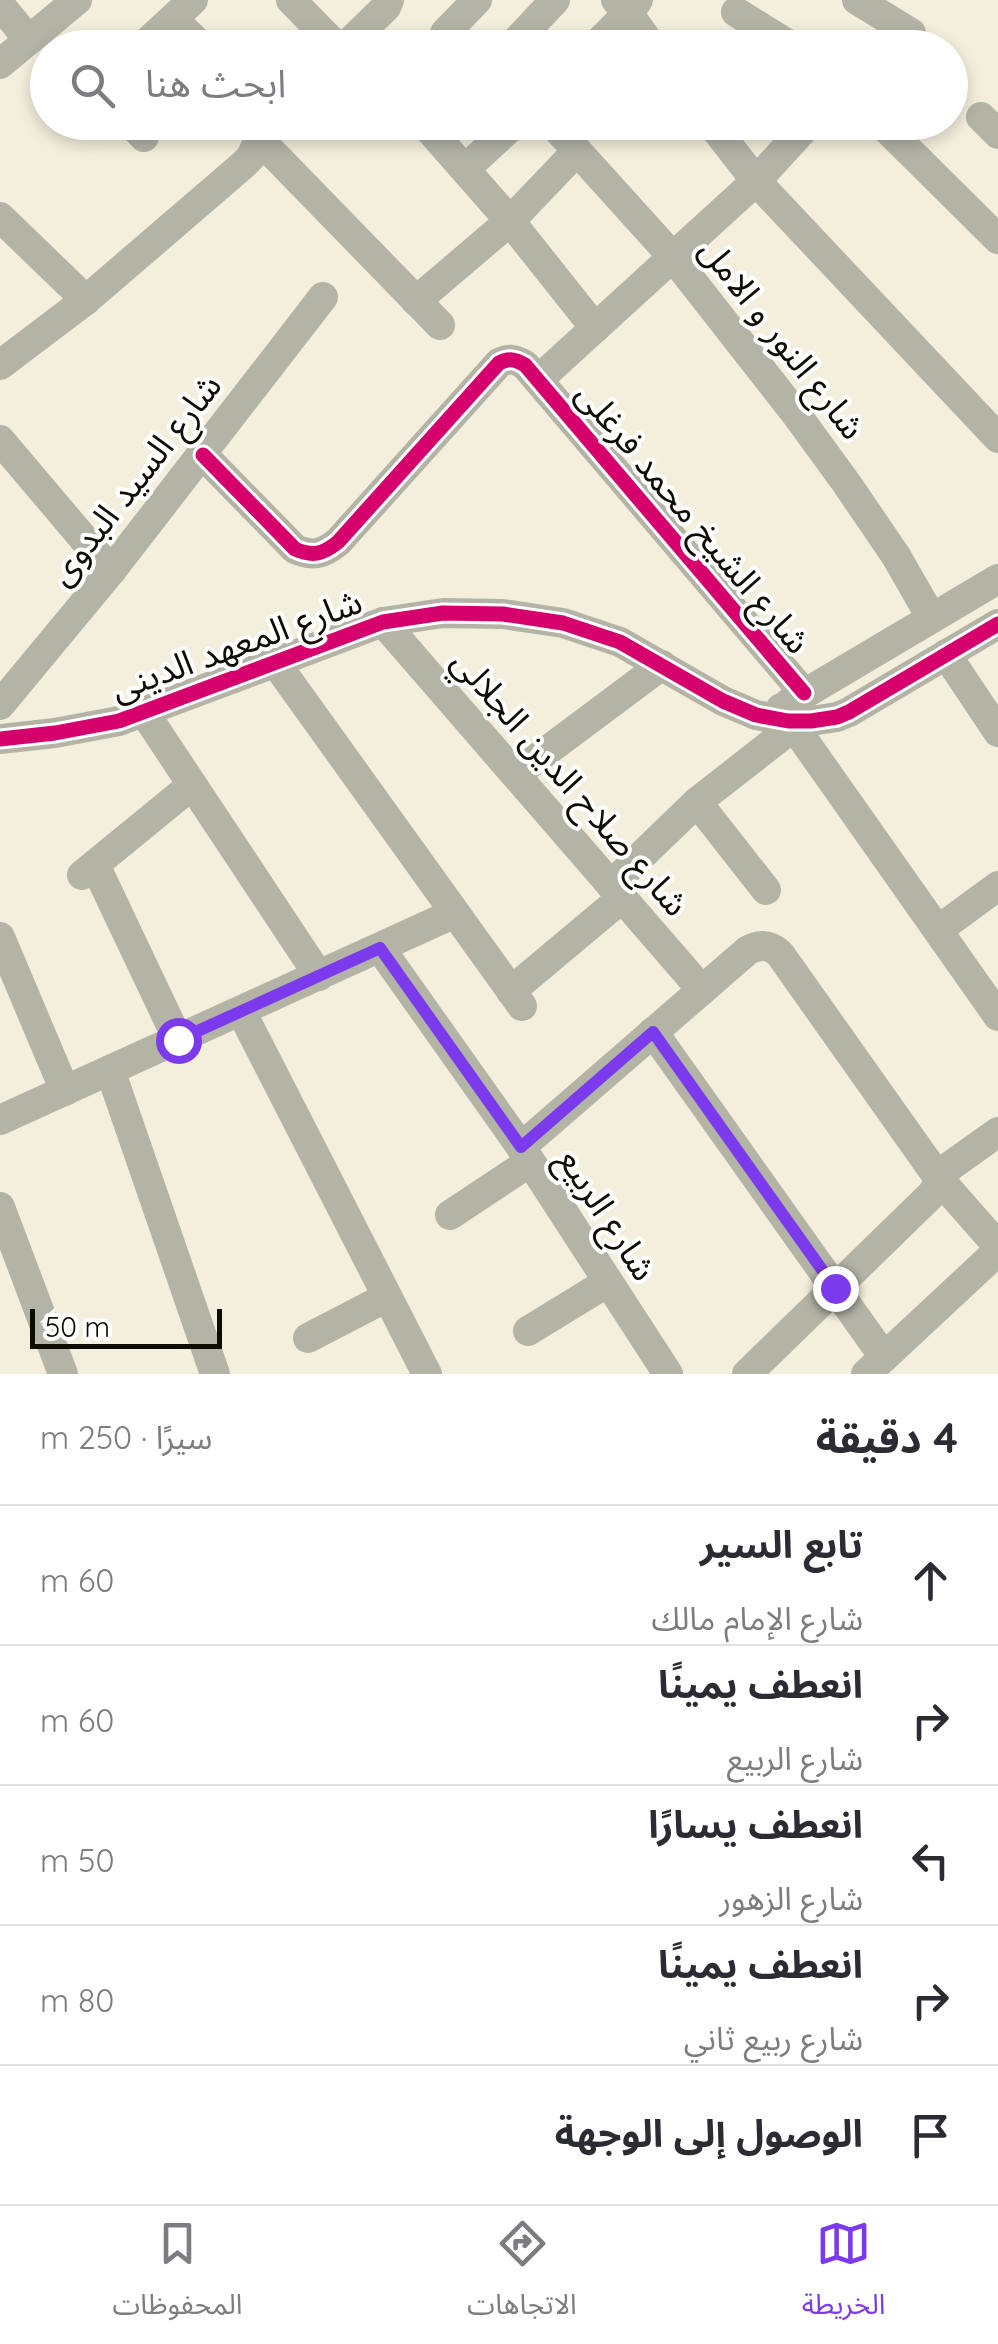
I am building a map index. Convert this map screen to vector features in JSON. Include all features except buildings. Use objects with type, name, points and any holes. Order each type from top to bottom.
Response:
[{"type":"street","points":[[41,30],[77,0]]},
{"type":"street","points":[[290,0],[322,30]]},
{"type":"street","points":[[361,30],[389,0]]},
{"type":"street","points":[[449,30],[477,0]]},
{"type":"street","points":[[527,30],[555,0]]},
{"type":"street","points":[[857,0],[906,30]]},
{"type":"street","points":[[607,30],[627,4],[642,30]]},
{"type":"street","points":[[0,5],[29,40],[0,64]]},
{"type":"street","points":[[160,30],[183,9]]},
{"type":"street","points":[[736,12],[765,30]]},
{"type":"street","points":[[0,364],[86,300],[243,165],[259,140]]},
{"type":"street","points":[[272,140],[440,325]]},
{"type":"street","points":[[439,140],[595,328]]},
{"type":"street","points":[[465,170],[497,140]]},
{"type":"street","name":"شارع النور و الامل","points":[[567,140],[673,257],[796,414],[896,556],[931,617]]},
{"type":"street","points":[[724,140],[756,181],[995,429]]},
{"type":"street","points":[[203,454],[295,548],[310,555],[326,552],[499,363],[517,360],[538,380],[756,181],[794,140]]},
{"type":"street","points":[[898,140],[998,240]]},
{"type":"street","points":[[416,301],[510,222],[577,152]]},
{"type":"street","points":[[0,217],[86,300]]},
{"type":"street","name":"شارع السيد البدوى","points":[[0,704],[111,571],[323,297]]},
{"type":"street","name":"شارع الشيخ محمد فرغلى","points":[[538,380],[788,713],[998,1016]]},
{"type":"street","points":[[0,440],[111,571]]},
{"type":"street","points":[[276,662],[516,999],[697,802],[788,713],[931,617],[998,579]]},
{"type":"street","name":"شارع المعهد الدينى","points":[[0,704],[14,738],[88,728],[144,712],[384,622],[443,614],[503,614],[563,623],[620,642],[739,709],[788,713]]},
{"type":"street","name":"شارع صلاح الدين الجلالي","points":[[384,622],[702,990]]},
{"type":"street","points":[[788,713],[824,720],[837,717],[998,624]]},
{"type":"street","points":[[946,654],[998,732]]},
{"type":"street","points":[[516,774],[662,666]]},
{"type":"street","points":[[144,712],[319,976]]},
{"type":"street","points":[[178,1040],[88,870],[192,785]]},
{"type":"street","points":[[697,802],[766,890]]},
{"type":"street","points":[[938,930],[998,886]]},
{"type":"street","points":[[0,1120],[456,913]]},
{"type":"street","points":[[0,937],[65,1090]]},
{"type":"street","points":[[450,1215],[526,1155],[653,1032],[747,952],[764,945],[780,954],[940,1180],[998,1249],[875,1365],[835,1288],[653,1032]]},
{"type":"street","name":"شارع الربيع","points":[[380,948],[526,1155],[668,1374]]},
{"type":"street","points":[[241,1011],[427,1374]]},
{"type":"street","points":[[110,1070],[215,1374]]},
{"type":"street","points":[[747,1374],[932,1194],[949,1167],[998,1132]]},
{"type":"street","points":[[0,1207],[63,1374]]},
{"type":"street","points":[[528,1332],[608,1282]]},
{"type":"street","points":[[308,1338],[387,1297]]},
{"type":"cycle path","points":[[203,455],[295,549],[323,552],[338,542],[499,363],[518,361],[804,693]]},
{"type":"cycle path","points":[[0,739],[119,721],[383,622],[443,613],[503,614],[563,623],[620,642],[723,701],[756,715],[811,721],[849,712],[998,624]]},
{"type":"route","points":[[178,1040],[380,948],[521,1147],[653,1032],[835,1288]]}]
